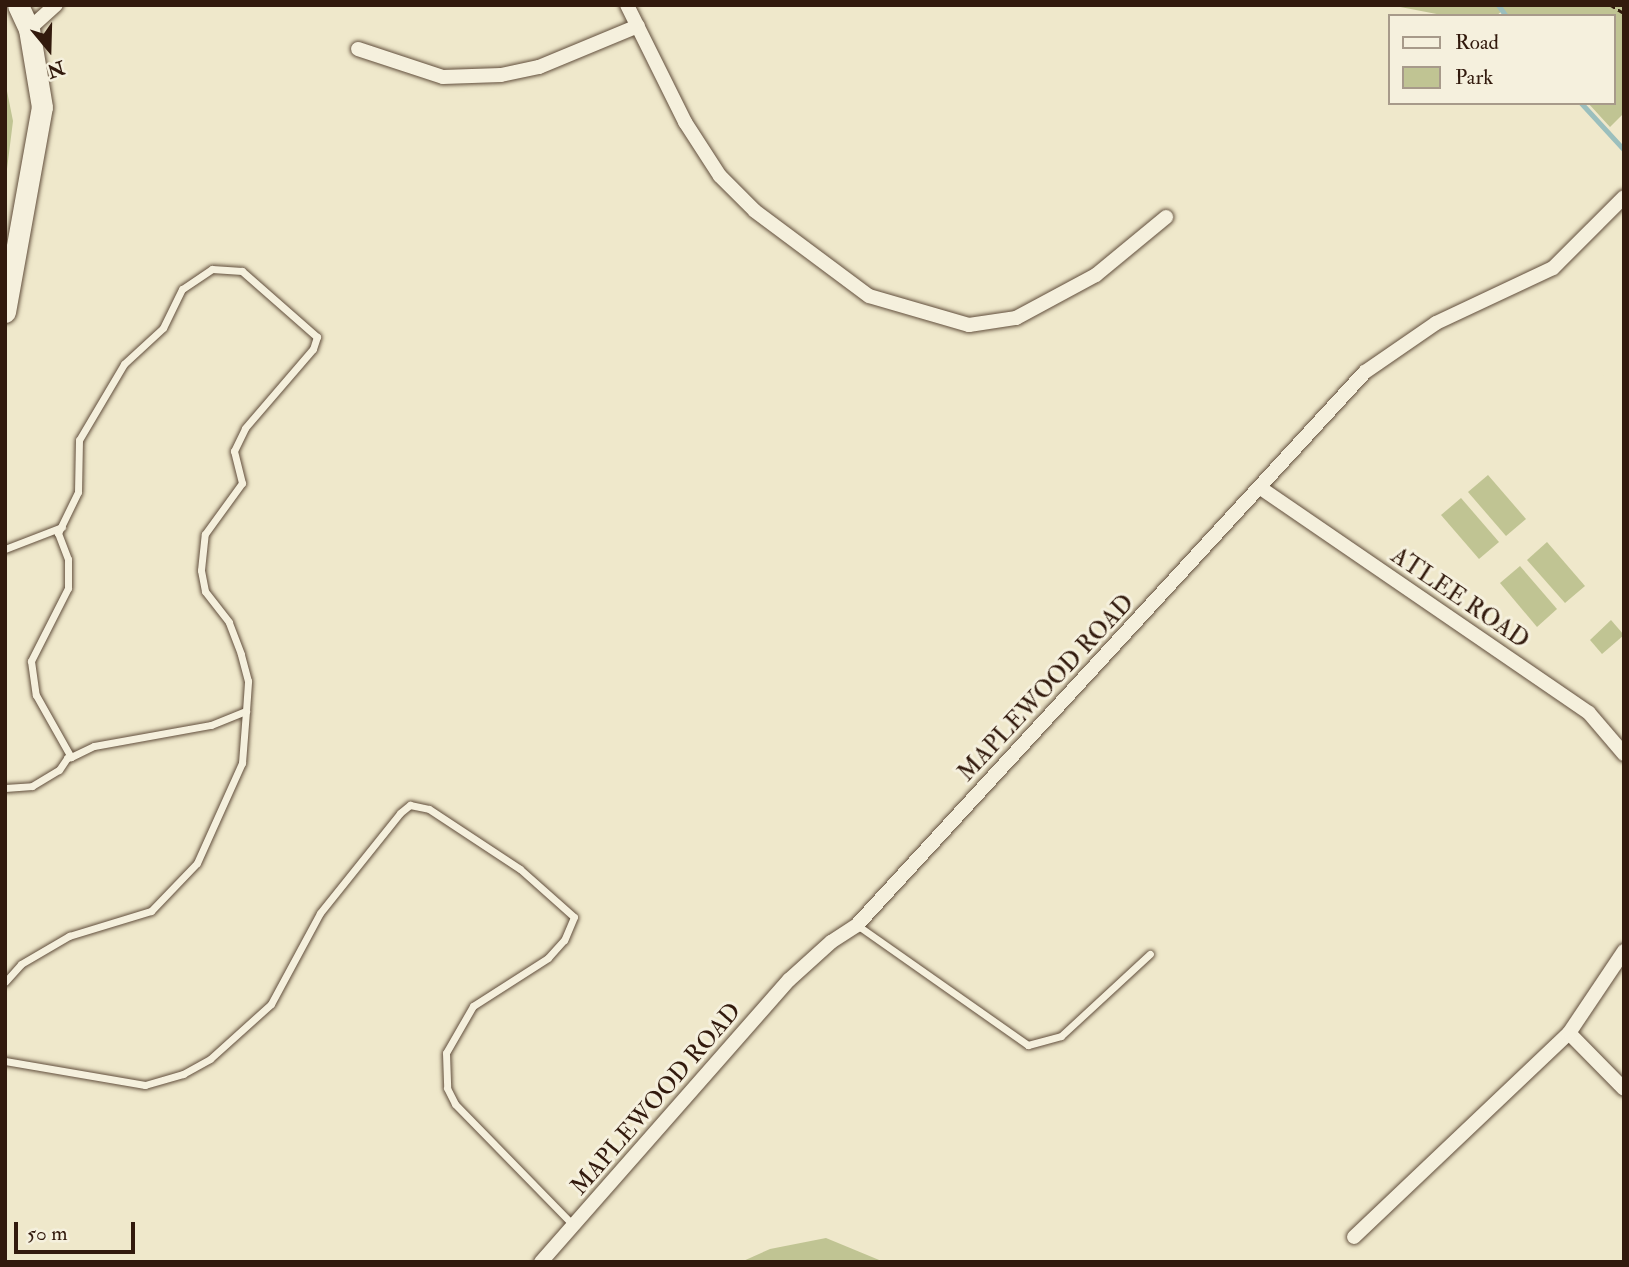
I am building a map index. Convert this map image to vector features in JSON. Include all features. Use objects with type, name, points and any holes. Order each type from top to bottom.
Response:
[{"type":"main road","points":[[5,312],[42,107],[29,29],[18,5]]},
{"type":"street","points":[[29,29],[56,5]]},
{"type":"street","points":[[627,5],[685,122],[720,176],[755,211],[869,296],[969,325],[1016,318],[1096,275],[1166,217]]},
{"type":"street","points":[[358,48],[443,76],[501,75],[539,67],[638,26]]},
{"type":"street","name":"MAPLEWOOD ROAD","points":[[541,1262],[789,980],[831,942],[857,925],[1262,489],[1365,372],[1436,323],[1553,268],[1624,197]]},
{"type":"street","name":"ATLEE ROAD","points":[[1262,489],[1589,713],[1624,754]]},
{"type":"street","points":[[1354,1237],[1570,1033],[1624,951]]},
{"type":"street","points":[[1570,1033],[1624,1090]]},
{"type":"lane","points":[[5,982],[21,964],[69,936],[151,911],[197,863],[242,763],[248,681],[229,622],[205,590],[201,570],[205,534],[242,483],[234,451],[246,428],[303,363],[317,337],[242,271],[212,269],[182,289],[163,328],[124,364],[79,440],[78,492],[58,533],[68,559],[68,588],[31,661],[36,695],[71,757]]},
{"type":"lane","points":[[5,549],[62,527]]},
{"type":"lane","points":[[5,788],[32,786],[59,770],[71,757],[155,732],[211,725],[246,711]]},
{"type":"lane","points":[[5,1061],[145,1085],[183,1074],[210,1059],[271,1004],[320,913],[400,813],[410,805],[429,809],[520,869],[574,917],[564,940],[548,958],[473,1006],[446,1053],[447,1088],[455,1104],[574,1227]]},
{"type":"lane","points":[[857,925],[1028,1045],[1061,1035],[1150,954]]},
{"type":"path","points":[[1611,5],[1624,13]]},
{"type":"green space","points":[[1390,5],[1624,5],[1624,113],[1610,127],[1590,105],[1615,105],[1615,14],[1504,14],[1502,11],[1498,14],[1437,14]]},
{"type":"green space","points":[[5,81],[13,121],[5,185]]},
{"type":"green space","points":[[1488,475],[1526,519],[1506,536],[1468,492]]},
{"type":"green space","points":[[1461,498],[1499,542],[1479,559],[1441,515]]},
{"type":"green space","points":[[1547,542],[1585,586],[1565,603],[1527,560]]},
{"type":"green space","points":[[1520,566],[1557,609],[1537,627],[1500,583]]},
{"type":"green space","points":[[1611,620],[1624,635],[1602,654],[1590,640]]},
{"type":"green space","points":[[826,1238],[884,1262],[741,1262],[770,1249]]},
{"type":"pier","points":[[1624,346],[1624,391],[1613,395],[1596,360]]},
{"type":"waterway","points":[[1498,5],[1505,14]]},
{"type":"waterway","points":[[1583,105],[1624,150]]}]
